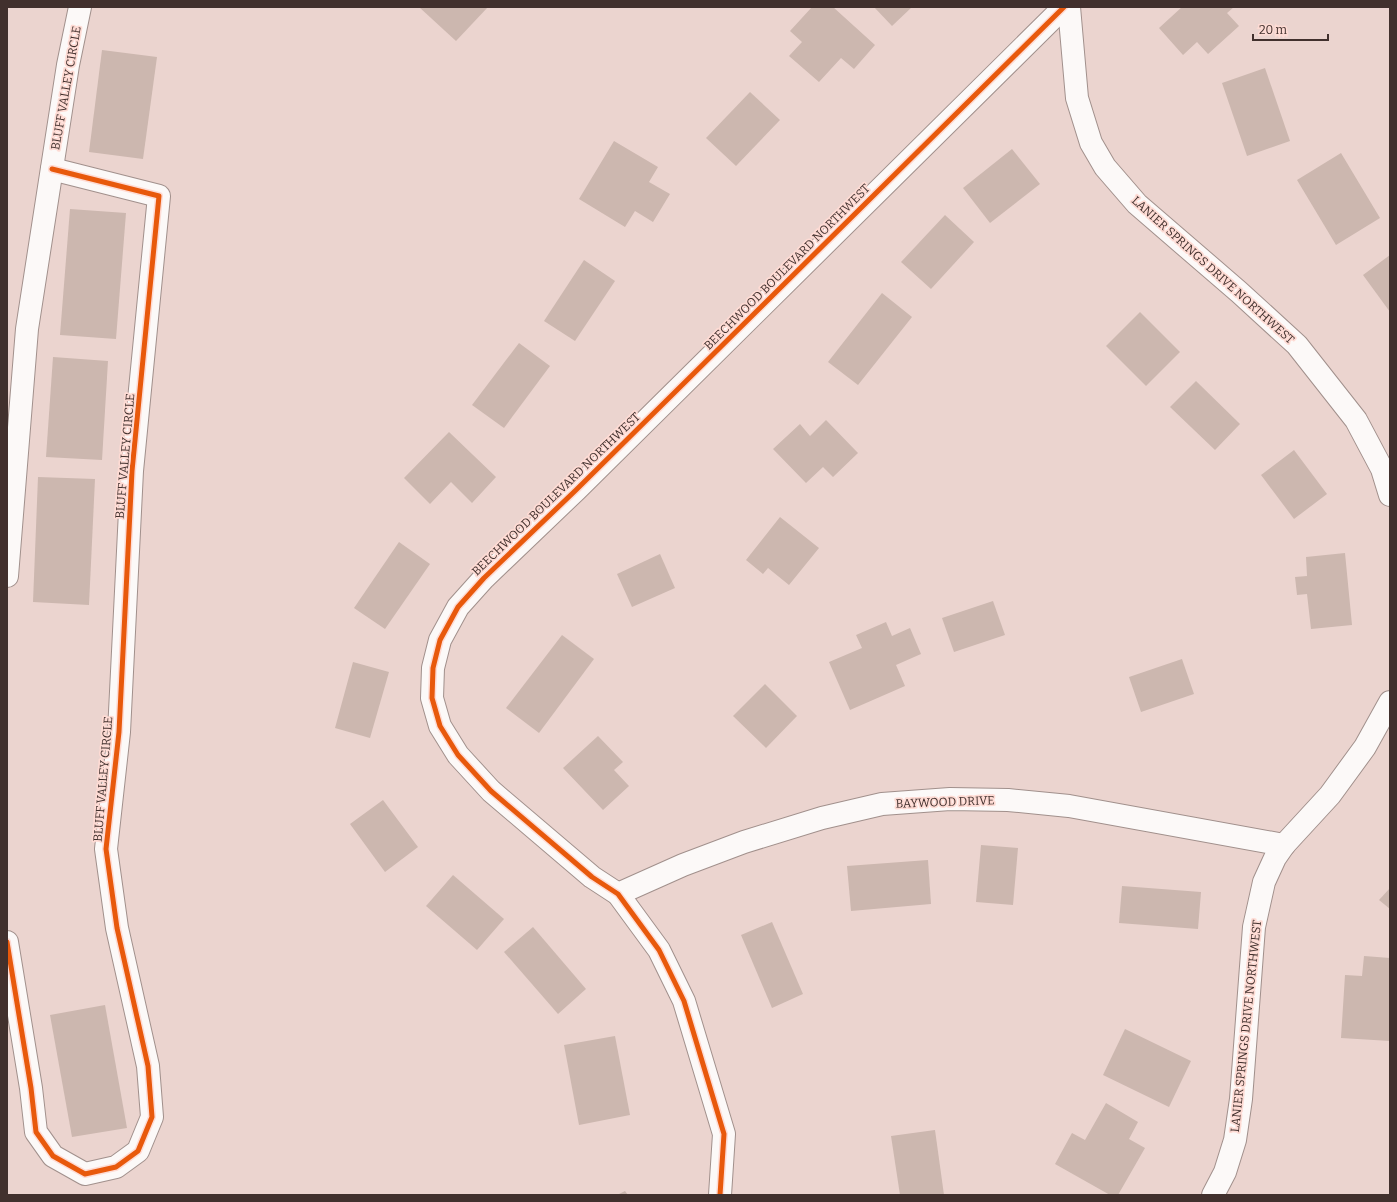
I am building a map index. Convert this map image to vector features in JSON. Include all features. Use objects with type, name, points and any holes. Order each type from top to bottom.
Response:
[{"type":"street","name":"BLUFF VALLEY CIRCLE","points":[[7,576],[27,329],[68,65],[80,7]]},
{"type":"street","name":"BEECHWOOD BOULEVARD NORTHWEST","points":[[720,1195],[724,1134],[684,1001],[659,950],[618,894],[592,877],[491,791],[458,755],[440,726],[432,698],[433,668],[440,640],[458,607],[484,578],[581,485],[1064,7]]},
{"type":"street","name":"LANIER SPRINGS DRIVE NORTHWEST","points":[[1069,7],[1077,98],[1090,143],[1105,167],[1137,204],[1239,292],[1297,345],[1356,420],[1382,469],[1390,495]]},
{"type":"street","name":"BLUFF VALLEY CIRCLE","points":[[7,942],[32,1088],[36,1132],[53,1156],[85,1174],[116,1167],[138,1151],[152,1117],[148,1066],[117,928],[106,849],[118,732],[132,471],[159,196],[52,169]]},
{"type":"street","name":"LANIER SPRINGS DRIVE NORTHWEST","points":[[1213,1195],[1225,1172],[1235,1140],[1242,1099],[1254,927],[1264,882],[1275,858],[1284,845],[1330,795],[1365,747],[1390,702]]},
{"type":"street","name":"BAYWOOD DRIVE","points":[[618,894],[683,865],[744,842],[822,818],[882,804],[950,799],[1008,800],[1069,806],[1284,845]]},
{"type":"building","points":[[419,7],[488,7],[456,41]]},
{"type":"building","points":[[812,7],[833,7],[875,45],[854,69],[841,58],[819,82],[789,56],[802,42],[790,31]]},
{"type":"building","points":[[874,7],[912,7],[892,26]]},
{"type":"building","points":[[1182,7],[1234,7],[1227,13],[1239,26],[1208,54],[1197,42],[1183,55],[1159,28]]},
{"type":"building","points":[[102,50],[157,57],[143,159],[89,152]]},
{"type":"building","points":[[1265,68],[1290,141],[1247,156],[1222,83]]},
{"type":"building","points":[[750,92],[780,120],[736,166],[706,138]]},
{"type":"building","points":[[614,141],[658,167],[649,182],[670,194],[653,222],[635,211],[625,227],[579,199]]},
{"type":"building","points":[[1012,149],[1040,184],[990,223],[963,188]]},
{"type":"building","points":[[1341,153],[1380,218],[1336,245],[1297,180]]},
{"type":"building","points":[[70,209],[126,213],[116,339],[60,335]]},
{"type":"building","points":[[945,215],[974,242],[931,289],[901,262]]},
{"type":"building","points":[[1390,255],[1390,312],[1363,275]]},
{"type":"building","points":[[584,260],[615,281],[575,341],[544,321]]},
{"type":"building","points":[[882,293],[912,317],[858,385],[828,362]]},
{"type":"building","points":[[1140,312],[1180,352],[1146,386],[1106,346]]},
{"type":"building","points":[[519,343],[550,366],[504,428],[472,405]]},
{"type":"building","points":[[53,357],[108,361],[102,460],[46,457]]},
{"type":"building","points":[[1196,381],[1240,424],[1215,450],[1170,407]]},
{"type":"building","points":[[826,420],[858,453],[833,477],[823,467],[806,483],[773,449],[800,424],[810,436]]},
{"type":"building","points":[[449,432],[496,477],[472,503],[451,482],[430,504],[404,478]]},
{"type":"building","points":[[1294,450],[1327,494],[1294,519],[1261,475]]},
{"type":"building","points":[[38,477],[95,479],[89,605],[33,602]]},
{"type":"building","points":[[780,517],[819,548],[789,585],[768,568],[763,574],[746,560]]},
{"type":"building","points":[[399,542],[430,564],[385,629],[354,608]]},
{"type":"building","points":[[1345,553],[1352,625],[1311,629],[1307,594],[1297,595],[1295,577],[1307,576],[1306,557]]},
{"type":"building","points":[[660,554],[675,588],[632,607],[617,574]]},
{"type":"building","points":[[993,601],[1005,635],[954,652],[942,618]]},
{"type":"building","points":[[886,622],[892,636],[910,628],[921,654],[896,665],[905,686],[850,710],[829,662],[862,648],[856,635]]},
{"type":"building","points":[[562,635],[594,659],[539,733],[506,708]]},
{"type":"building","points":[[1182,659],[1194,694],[1141,712],[1129,677]]},
{"type":"building","points":[[353,662],[389,672],[370,738],[335,728]]},
{"type":"building","points":[[765,684],[797,716],[766,748],[733,716]]},
{"type":"building","points":[[598,736],[623,762],[614,770],[629,786],[603,810],[563,768]]},
{"type":"building","points":[[383,800],[418,847],[385,872],[350,824]]},
{"type":"building","points":[[981,845],[1018,848],[1013,905],[976,902]]},
{"type":"building","points":[[928,860],[931,904],[851,911],[847,866]]},
{"type":"building","points":[[453,875],[504,919],[477,950],[426,906]]},
{"type":"building","points":[[1122,886],[1201,892],[1198,929],[1119,923]]},
{"type":"building","points":[[1390,888],[1390,909],[1379,900]]},
{"type":"building","points":[[772,922],[803,994],[772,1008],[741,935]]},
{"type":"building","points":[[533,927],[586,989],[558,1014],[504,952]]},
{"type":"building","points":[[1364,956],[1390,958],[1390,1041],[1341,1038],[1345,975],[1362,976]]},
{"type":"building","points":[[105,1005],[127,1128],[72,1137],[50,1015]]},
{"type":"building","points":[[1125,1029],[1191,1061],[1169,1107],[1103,1075]]},
{"type":"building","points":[[615,1036],[630,1115],[579,1125],[564,1045]]},
{"type":"building","points":[[1106,1103],[1138,1122],[1129,1139],[1145,1148],[1118,1195],[1110,1195],[1055,1164],[1072,1133],[1085,1140]]},
{"type":"building","points":[[935,1130],[944,1195],[900,1195],[891,1136]]},
{"type":"building","points":[[625,1191],[628,1195],[617,1195]]},
{"type":"cycle path","points":[[720,1195],[724,1134],[684,1001],[659,950],[618,894],[592,877],[491,791],[458,755],[440,726],[432,698],[433,668],[440,640],[458,607],[484,578],[576,490],[1064,7]]},
{"type":"cycle path","points":[[7,942],[31,1088],[36,1132],[53,1156],[85,1174],[116,1167],[138,1151],[152,1117],[148,1066],[117,928],[106,849],[119,732],[132,471],[159,196],[52,169]]}]
